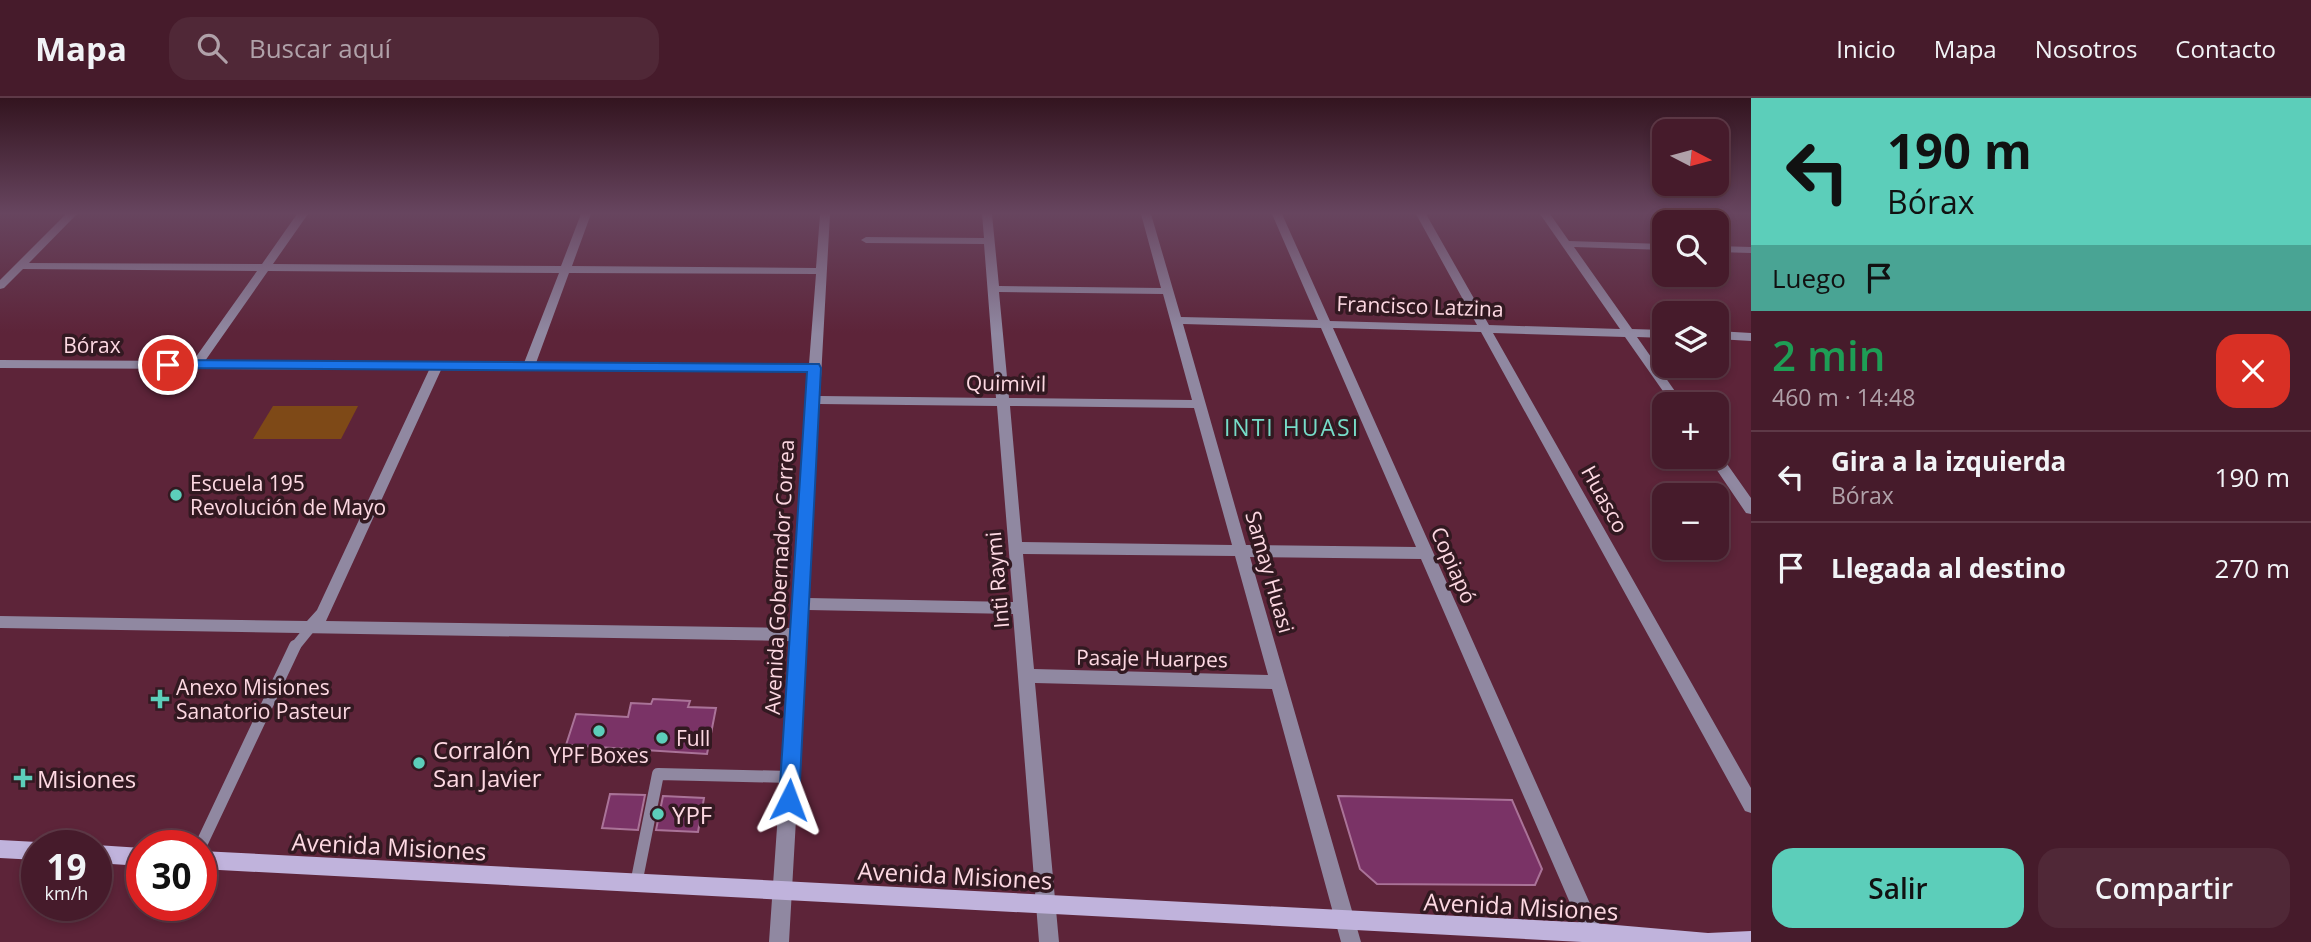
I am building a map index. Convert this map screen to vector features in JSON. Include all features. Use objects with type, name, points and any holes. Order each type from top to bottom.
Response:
[{"type":"main road","points":[[0,849],[21,850]]},
{"type":"main road","name":"Avenida Misiones","points":[[217,861],[1593,933],[1707,942],[1751,940]]},
{"type":"street","points":[[0,286],[33,253]]},
{"type":"street","points":[[195,365],[275,253]]},
{"type":"street","points":[[529,366],[571,253]]},
{"type":"street","name":"Avenida Gobernador Correa","points":[[779,942],[822,253]]},
{"type":"street","name":"Inti Raymi","points":[[991,253],[1049,942]]},
{"type":"street","name":"Samay Huasi","points":[[1157,253],[1351,942]]},
{"type":"street","name":"Copiapó","points":[[1294,253],[1593,933]]},
{"type":"street","name":"Huasco","points":[[1444,253],[1751,805]]},
{"type":"street","points":[[1572,253],[1670,392]]},
{"type":"street","points":[[20,266],[821,271]]},
{"type":"street","points":[[994,289],[1167,291]]},
{"type":"street","name":"Francisco Latzina","points":[[1175,320],[1324,322],[1652,333]]},
{"type":"street","points":[[1729,336],[1751,337]]},
{"type":"street","name":"Bórax","points":[[0,364],[814,368]]},
{"type":"street","points":[[312,627],[323,614],[437,366]]},
{"type":"street","name":"Quimivil","points":[[812,400],[1199,404]]},
{"type":"street","points":[[1723,469],[1751,509]]},
{"type":"street","points":[[1016,548],[1425,552]]},
{"type":"street","points":[[800,604],[1021,608]]},
{"type":"street","points":[[0,622],[798,635]]},
{"type":"street","name":"Pasaje Huarpes","points":[[1026,676],[1277,681]]},
{"type":"lane","points":[[208,830],[292,650],[312,627]]},
{"type":"lane","points":[[636,884],[658,774],[790,777]]},
{"type":"shaded area","points":[[273,406],[358,406],[341,439],[253,439]]},
{"type":"building","points":[[653,699],[690,701],[688,707],[716,708],[707,754],[566,745],[576,714],[628,717],[631,703],[651,704]]},
{"type":"building","points":[[610,794],[645,795],[638,830],[602,828]]},
{"type":"building","points":[[663,796],[704,798],[698,832],[656,830]]},
{"type":"building","points":[[1338,796],[1512,800],[1542,869],[1535,885],[1377,884],[1360,869]]},
{"type":"place","name":"Escuela 195 Revolución de Mayo","points":[[176,495]]},
{"type":"place","name":"Anexo Misiones Sanatorio Pasteur","points":[[160,699]]},
{"type":"place","name":"YPF Boxes","points":[[599,731]]},
{"type":"place","name":"Full","points":[[662,738]]},
{"type":"place","name":"Corralón San Javier","points":[[419,763]]},
{"type":"place","name":"Misiones","points":[[23,778]]},
{"type":"place","name":"YPF","points":[[658,814]]},
{"type":"district","name":"INTI HUASI","points":[[1292,427]]},
{"type":"route","points":[[168,365],[814,368],[789,800]]}]
